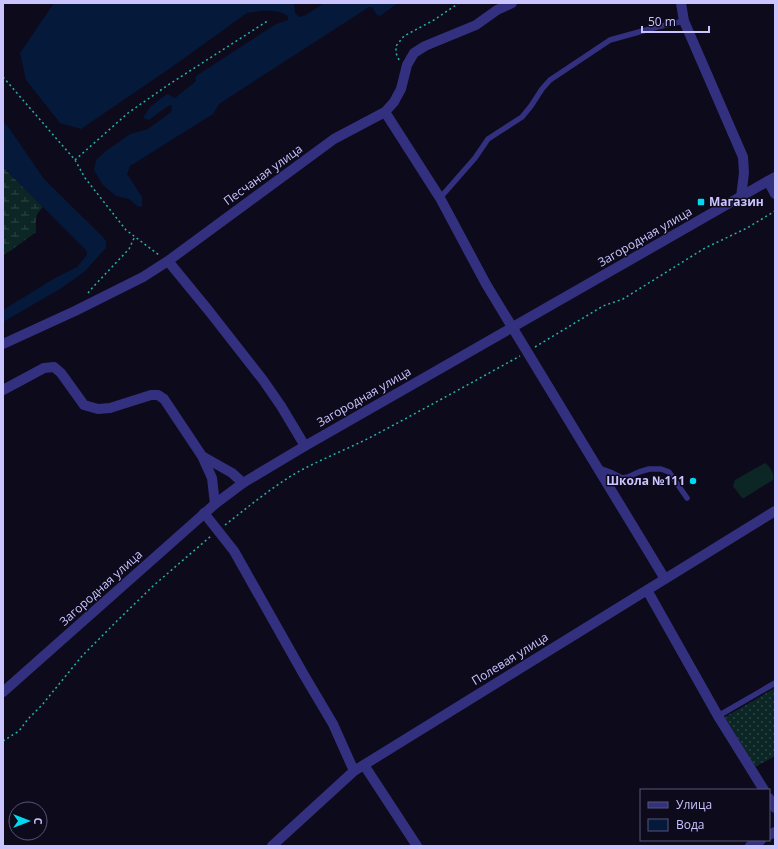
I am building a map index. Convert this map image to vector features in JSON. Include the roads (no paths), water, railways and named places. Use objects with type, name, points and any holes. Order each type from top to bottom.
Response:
[{"type":"street","name":"Песчаная улица","points":[[3,344],[109,294],[142,277],[168,261],[334,139],[385,112],[394,102],[401,89],[408,65],[414,53],[425,46],[476,25],[497,10],[512,3]]},
{"type":"street","points":[[681,3],[684,21],[743,157],[744,173],[741,197]]},
{"type":"street","points":[[385,112],[440,198],[486,284],[665,579]]},
{"type":"street","points":[[772,179],[775,194]]},
{"type":"street","name":"Загородная улица","points":[[3,692],[204,513],[243,483],[772,179]]},
{"type":"street","points":[[168,261],[263,380],[281,406],[305,446]]},
{"type":"street","points":[[3,390],[44,368],[54,367],[61,372],[84,405],[98,409],[110,408],[151,395],[158,395],[170,406],[202,456],[212,478],[215,504]]},
{"type":"street","points":[[202,456],[232,473],[243,483]]},
{"type":"street","name":"Полевая улица","points":[[272,846],[354,771],[775,511]]},
{"type":"street","points":[[204,513],[234,550],[333,724],[354,771]]},
{"type":"street","points":[[647,590],[718,716],[763,789]]},
{"type":"street","points":[[364,765],[417,846]]},
{"type":"street","points":[[750,846],[759,841]]},
{"type":"lane","points":[[440,198],[476,158],[488,139],[522,117],[550,80],[610,40],[684,21]]},
{"type":"lane","points":[[597,468],[622,478],[649,469],[660,469],[669,472],[687,498]]},
{"type":"lane","points":[[718,716],[775,683]]},
{"type":"water","points":[[54,3],[294,3],[295,13],[299,17],[306,15],[324,3],[398,3],[380,16],[377,15],[372,7],[369,7],[219,104],[213,114],[130,166],[127,174],[142,197],[142,207],[137,206],[129,199],[116,196],[103,185],[94,170],[96,160],[130,134],[148,129],[171,112],[172,105],[168,106],[149,120],[143,118],[150,107],[167,94],[175,98],[196,81],[196,76],[276,24],[288,20],[288,16],[284,13],[274,11],[247,13],[169,69],[81,129],[60,123],[26,80],[20,53]]},
{"type":"water","points":[[3,121],[44,179],[103,237],[106,241],[106,248],[84,272],[60,289],[3,322],[3,310],[55,278],[77,267],[87,255],[86,250],[3,167]]},
{"type":"place","name":"Магазин","points":[[701,202]]},
{"type":"place","name":"Школа №111","points":[[693,481]]}]
